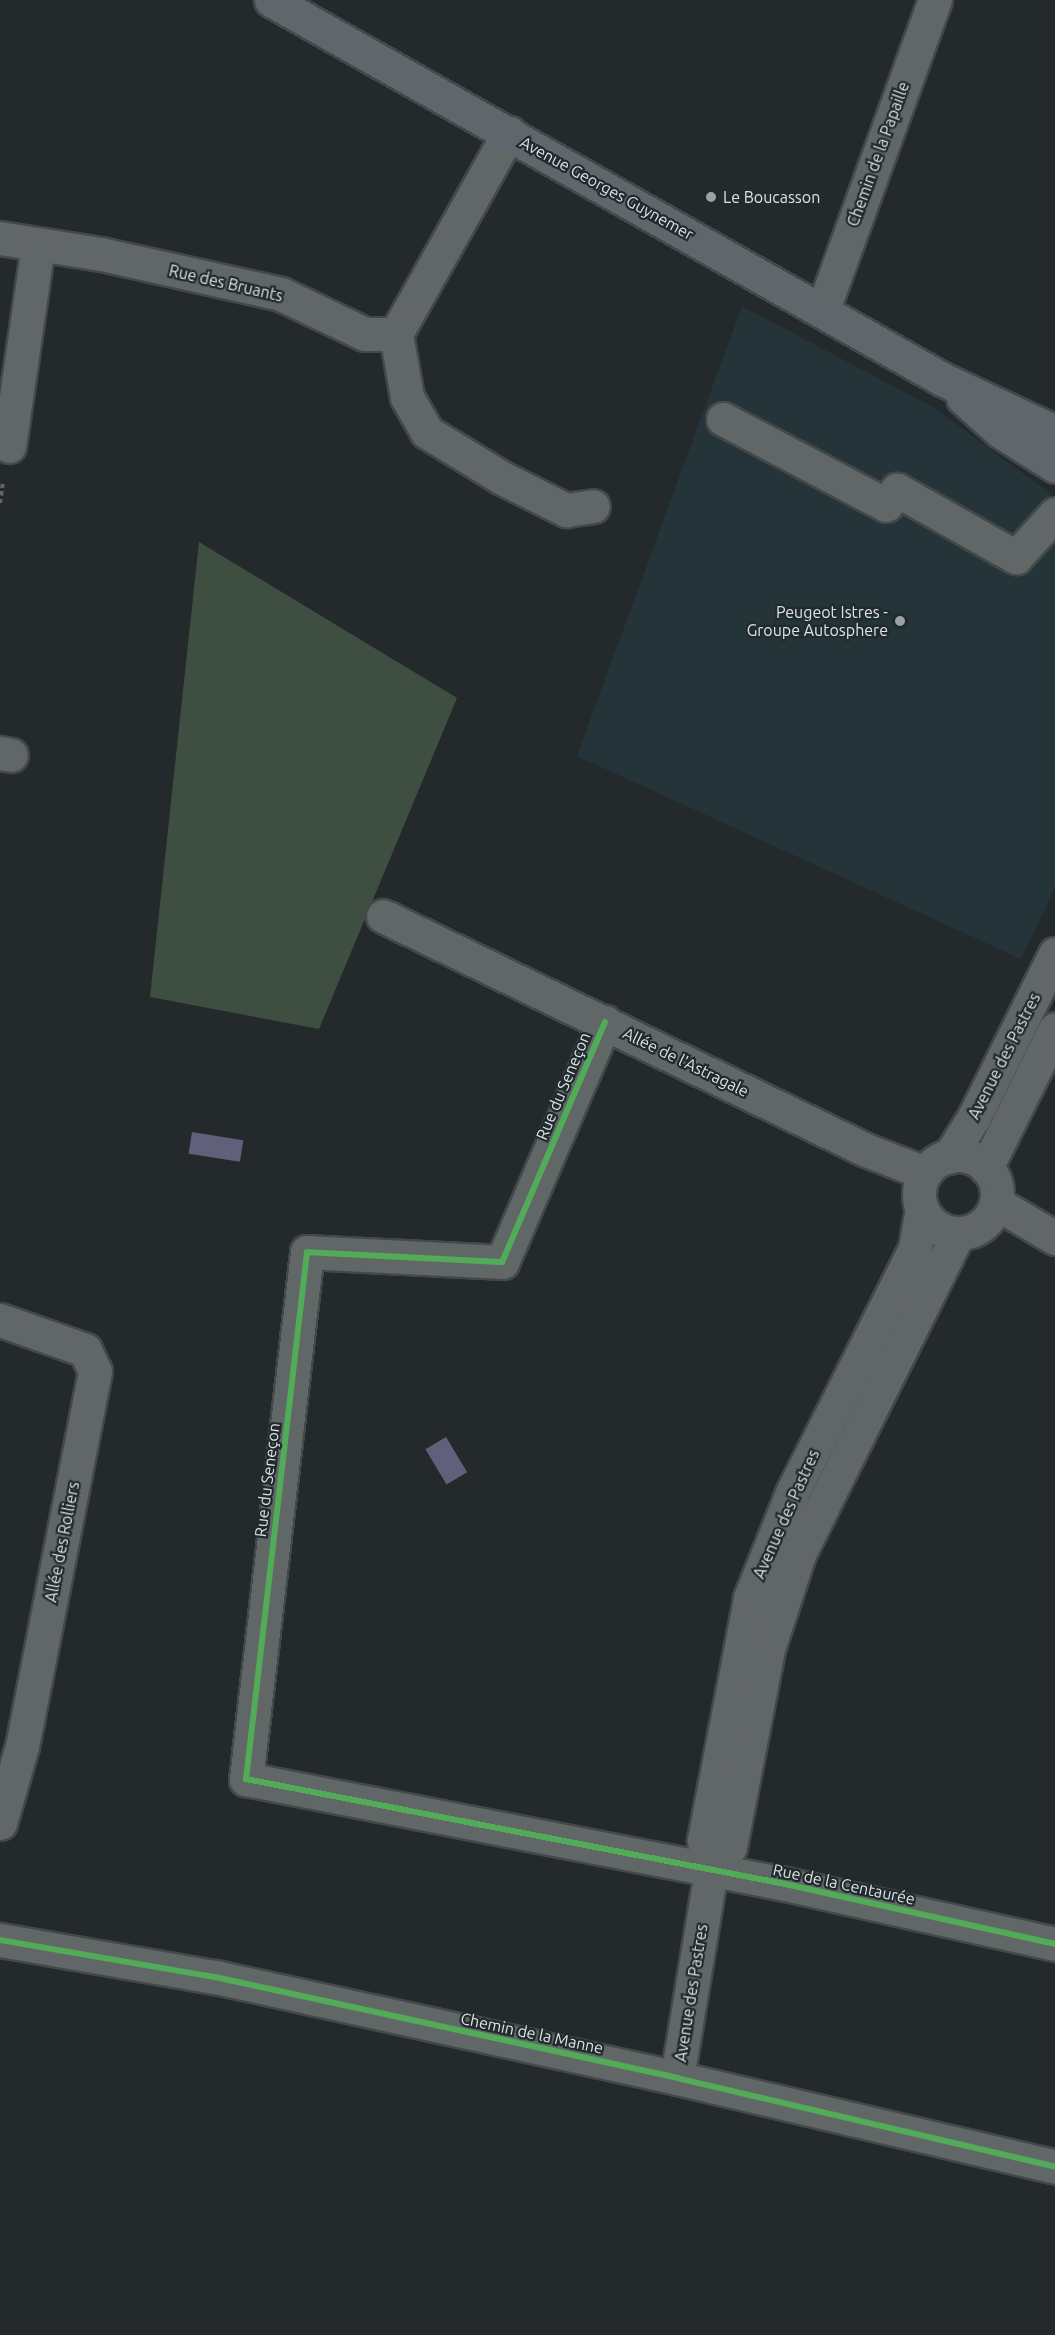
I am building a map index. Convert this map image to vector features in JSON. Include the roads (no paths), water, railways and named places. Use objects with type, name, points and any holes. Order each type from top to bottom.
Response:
[{"type":"main road","name":"Avenue Georges Guynemer","points":[[271,0],[942,378],[1055,432]]},
{"type":"main road","name":"Avenue Georges Guynemer","points":[[942,378],[1000,431],[1055,466]]},
{"type":"street","name":"Chemin de la Papaille","points":[[823,309],[935,0]]},
{"type":"street","points":[[509,133],[396,334],[407,397],[427,432],[502,478],[566,510],[593,506]]},
{"type":"street","name":"Rue des Bruants","points":[[0,238],[282,294],[365,334],[396,334]]},
{"type":"street","points":[[9,446],[38,244]]},
{"type":"street","points":[[723,419],[886,505],[897,490],[1016,558],[1055,514]]},
{"type":"street","name":"Allée de l'Astragale","points":[[383,916],[866,1149],[937,1165]]},
{"type":"street","name":"Avenue des Pastres","points":[[937,1165],[974,1117],[1055,954]]},
{"type":"street","name":"Rue du Seneçon","points":[[605,1022],[502,1262],[307,1252],[246,1779],[626,1853]]},
{"type":"street","name":"Avenue des Pastres","points":[[986,1168],[1055,1029]]},
{"type":"street","points":[[966,1157],[986,1168],[997,1191],[996,1203],[982,1225],[958,1233],[937,1227],[922,1210],[919,1191],[937,1165],[966,1157]]},
{"type":"street","points":[[996,1203],[1055,1238]]},
{"type":"street","name":"Avenue des Pastres","points":[[677,2078],[711,1871],[704,1840],[750,1598],[792,1493],[915,1248],[922,1210]]},
{"type":"street","name":"Avenue des Pastres","points":[[711,1871],[730,1847],[768,1649],[799,1554],[958,1233]]},
{"type":"street","name":"Allée des Rolliers","points":[[0,1320],[85,1350],[95,1371],[22,1746],[0,1823]]},
{"type":"street","name":"Rue de la Centaurée","points":[[626,1853],[1055,1944]]},
{"type":"street","name":"Chemin de la Manne","points":[[0,1940],[215,1977],[677,2078],[1055,2167]]},
{"type":"water","points":[[192,1132],[243,1140],[240,1162],[189,1154]]},
{"type":"water","points":[[446,1437],[467,1472],[447,1485],[425,1449]]},
{"type":"place","name":"Le Boucasson","points":[[711,197]]},
{"type":"place","name":"Peugeot Istres - Groupe Autosphere","points":[[900,621]]}]
